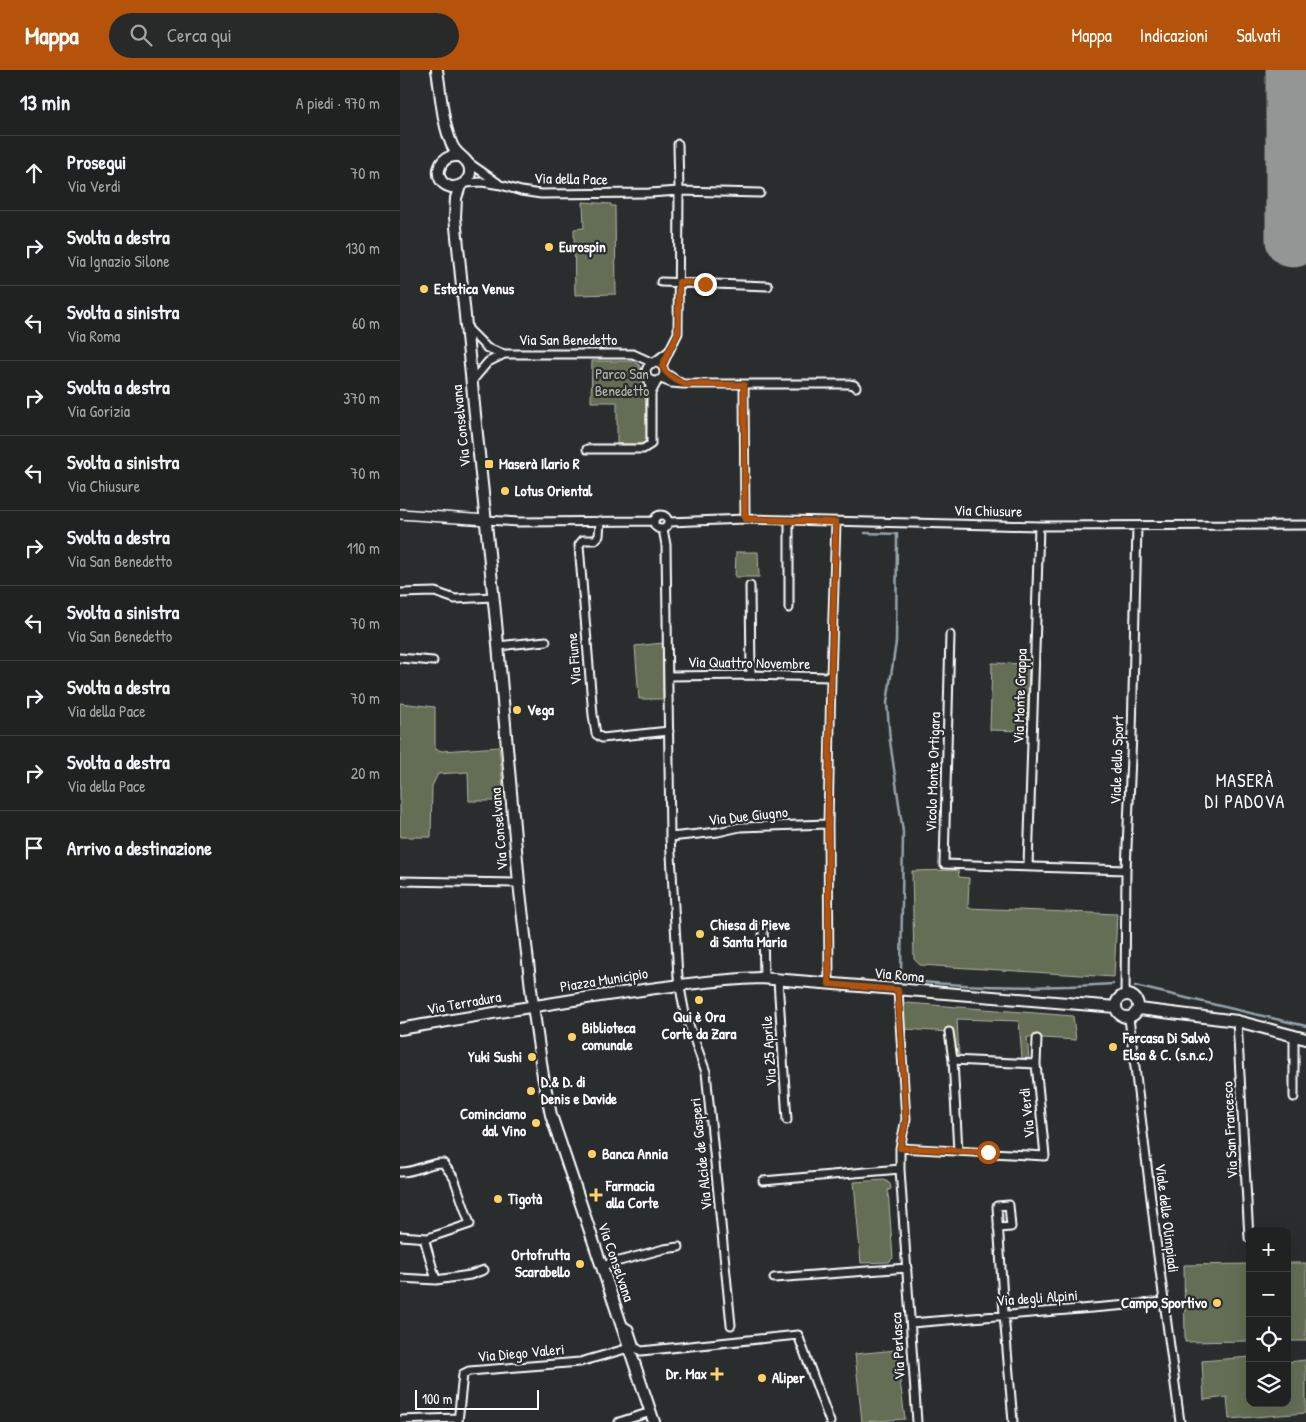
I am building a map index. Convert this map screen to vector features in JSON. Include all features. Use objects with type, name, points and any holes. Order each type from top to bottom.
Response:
[{"type":"main road","points":[[437,70],[446,125],[452,146],[463,158],[470,171],[468,179],[462,185],[447,185],[443,182],[439,172],[439,167],[444,159],[446,125]]},
{"type":"main road","points":[[444,159],[453,155],[463,158]]},
{"type":"main road","name":"Via Conselvana","points":[[447,185],[455,217]]},
{"type":"main road","name":"Via Conselvana","points":[[462,185],[456,198],[455,217],[494,597],[519,883],[543,1076],[552,1115],[652,1417]]},
{"type":"main road","name":"Via Roma","points":[[679,984],[764,978],[1116,1007]]},
{"type":"main road","name":"Piazza Municipio","points":[[533,1006],[679,984]]},
{"type":"main road","points":[[1125,995],[1133,996],[1138,1002],[1139,1009],[1130,1018],[1122,1016],[1116,1007],[1117,1000],[1125,995]]},
{"type":"main road","name":"Via Terradura","points":[[400,1029],[533,1006]]},
{"type":"main road","points":[[1139,1009],[1237,1021],[1294,1034],[1306,1039]]},
{"type":"street","points":[[659,379],[678,333],[678,144]]},
{"type":"street","points":[[463,158],[501,184]]},
{"type":"street","name":"Via della Pace","points":[[462,185],[482,182],[501,184],[521,191],[541,194],[679,191],[760,193]]},
{"type":"street","points":[[661,282],[768,286]]},
{"type":"street","name":"Via San Benedetto","points":[[466,328],[487,348],[504,354],[633,354],[653,363]]},
{"type":"street","points":[[669,351],[648,366],[647,374],[653,380],[659,379],[671,383],[684,384],[849,384],[856,387]]},
{"type":"street","name":"Via San Benedetto","points":[[472,381],[488,362],[504,354]]},
{"type":"street","name":"Via San Benedetto","points":[[586,450],[643,449],[650,444],[651,393],[647,374],[642,364],[633,354]]},
{"type":"street","points":[[653,363],[658,363],[676,381],[684,384]]},
{"type":"street","name":"Via San Benedetto","points":[[651,393],[659,379]]},
{"type":"street","points":[[744,385],[745,519]]},
{"type":"street","points":[[400,514],[486,520]]},
{"type":"street","name":"Via Chiusure","points":[[486,520],[520,522],[654,521],[658,515],[663,515],[667,517],[669,522],[745,519],[1039,526],[1306,525]]},
{"type":"street","points":[[789,520],[789,608]]},
{"type":"street","name":"Via Fiume","points":[[600,521],[599,536],[595,540],[583,540],[579,545],[596,734],[602,738],[669,731]]},
{"type":"street","points":[[654,521],[656,528],[663,529],[669,522]]},
{"type":"street","points":[[829,984],[828,824],[836,522]]},
{"type":"street","name":"Via Monte Grappa","points":[[1028,866],[1039,526]]},
{"type":"street","name":"Viale dello Sport","points":[[1125,995],[1126,870],[1132,734],[1137,527]]},
{"type":"street","points":[[663,529],[666,545],[670,837],[679,984]]},
{"type":"street","points":[[750,586],[751,675]]},
{"type":"street","points":[[400,593],[435,592],[455,599],[494,597]]},
{"type":"street","name":"Vicolo Monte Ortigara","points":[[950,635],[944,864],[1028,866]]},
{"type":"street","points":[[498,646],[546,642]]},
{"type":"street","points":[[400,658],[433,661]]},
{"type":"street","name":"Via Quattro Novembre","points":[[668,676],[751,675],[831,677]]},
{"type":"street","name":"Via Due Giugno","points":[[670,837],[718,832],[740,827],[828,824]]},
{"type":"street","points":[[1028,866],[1126,870]]},
{"type":"street","points":[[400,881],[519,883]]},
{"type":"street","points":[[763,926],[764,978]]},
{"type":"street","name":"Via 25 Aprile","points":[[778,980],[787,1120]]},
{"type":"street","name":"Via Alcide de Gasperi","points":[[679,984],[690,1028],[706,1072],[731,1325]]},
{"type":"street","name":"Via Perlasca","points":[[898,990],[906,1119],[900,1148],[900,1169],[917,1422]]},
{"type":"street","name":"Viale delle Olimpiadi","points":[[1130,1018],[1180,1422]]},
{"type":"street","name":"Via San Francesco","points":[[1237,1021],[1248,1227]]},
{"type":"street","points":[[949,1032],[953,1060],[958,1151]]},
{"type":"street","points":[[1294,1034],[1294,1097]]},
{"type":"street","points":[[953,1060],[1036,1064],[1037,1038]]},
{"type":"street","name":"Via Verdi","points":[[900,1148],[1045,1156],[1036,1064]]},
{"type":"street","points":[[400,1172],[440,1162],[443,1163],[454,1178],[470,1224],[432,1237],[400,1236]]},
{"type":"street","points":[[763,1181],[900,1169]]},
{"type":"street","points":[[998,1228],[1013,1422]]},
{"type":"street","points":[[424,1238],[436,1280]]},
{"type":"street","points":[[601,1266],[664,1249],[679,1247]]},
{"type":"street","points":[[774,1278],[907,1268]]},
{"type":"street","points":[[400,1278],[436,1280],[470,1275],[484,1270]]},
{"type":"street","name":"Via degli Alpini","points":[[911,1323],[1165,1302]]},
{"type":"street","points":[[621,1324],[629,1329],[635,1346],[641,1351],[798,1335],[830,1422]]},
{"type":"street","name":"Via Diego Valeri","points":[[458,1420],[463,1374],[468,1371],[580,1362],[629,1348]]},
{"type":"street","points":[[619,1422],[652,1417]]},
{"type":"street","points":[[400,1420],[458,1420]]},
{"type":"green space","points":[[583,202],[615,206],[616,294],[575,295],[574,229],[584,228]]},
{"type":"green space","name":"Parco San Benedetto","points":[[592,361],[634,361],[640,366],[641,376],[646,386],[646,442],[643,444],[617,444],[617,402],[591,402]]},
{"type":"green space","points":[[736,552],[758,552],[759,577],[735,577]]},
{"type":"green space","points":[[663,643],[663,699],[639,699],[635,646]]},
{"type":"green space","points":[[992,663],[1029,664],[1027,731],[990,730]]},
{"type":"green space","points":[[400,703],[435,707],[435,749],[442,751],[499,747],[504,801],[469,801],[468,772],[438,774],[432,786],[431,837],[400,837]]},
{"type":"green space","points":[[958,870],[959,877],[969,878],[968,908],[1117,914],[1114,977],[920,965],[914,959],[912,871]]},
{"type":"green space","points":[[907,1003],[1073,1016],[1076,1040],[1027,1037],[1029,1059],[1022,1059],[1019,1021],[957,1019],[959,1056],[954,1055],[949,1032],[905,1029],[903,1005]]},
{"type":"green space","points":[[885,1180],[890,1184],[891,1189],[888,1190],[893,1258],[889,1262],[861,1263],[854,1182]]},
{"type":"green space","points":[[1291,1263],[1306,1263],[1306,1341],[1291,1341]]},
{"type":"green space","name":"Campo Sportivo","points":[[1246,1264],[1246,1341],[1185,1342],[1184,1265]]},
{"type":"green space","points":[[896,1350],[905,1419],[862,1422],[855,1354]]},
{"type":"green space","points":[[1246,1357],[1246,1407],[1291,1407],[1291,1362],[1306,1360],[1306,1413],[1229,1419],[1227,1397],[1204,1400],[1202,1361]]},
{"type":"waterway","points":[[865,533],[897,534],[896,642],[887,703],[890,741],[903,832],[901,975],[904,980],[982,986],[1035,987],[1113,984]]},
{"type":"waterway","points":[[1135,986],[1306,1026]]},
{"type":"runway","points":[[1293,72],[1293,240]]},
{"type":"place","name":"Eurospin","points":[[549,247]]},
{"type":"place","name":"Estetica Venus","points":[[424,289]]},
{"type":"place","name":"Maserà Ilario R","points":[[489,464]]},
{"type":"place","name":"Lotus Oriental","points":[[505,491]]},
{"type":"place","name":"Vega","points":[[517,710]]},
{"type":"place","name":"Chiesa di Pieve di Santa Maria","points":[[700,934]]},
{"type":"place","name":"Qui è Ora Corte da Zara","points":[[699,1000]]},
{"type":"place","name":"Biblioteca comunale","points":[[572,1037]]},
{"type":"place","name":"Fercasa Di Salvò Elsa & C. (s.n.c.)","points":[[1113,1047]]},
{"type":"place","name":"Yuki Sushi","points":[[532,1057]]},
{"type":"place","name":"D.& D. di Denis e Davide","points":[[531,1091]]},
{"type":"place","name":"Cominciamo dal Vino","points":[[536,1123]]},
{"type":"place","name":"Banca Annia","points":[[592,1154]]},
{"type":"place","name":"Farmacia alla Corte","points":[[596,1195]]},
{"type":"place","name":"Tigotà","points":[[498,1199]]},
{"type":"place","name":"Ortofrutta Scarabello","points":[[580,1264]]},
{"type":"place","name":"Campo Sportivo","points":[[1217,1303]]},
{"type":"place","name":"Dr. Max","points":[[717,1374]]},
{"type":"place","name":"Aliper","points":[[762,1378]]},
{"type":"district","name":"MASERÀ DI PADOVA","points":[[1245,791]]},
{"type":"route","points":[[705,284],[679,282],[678,333],[662,366],[664,372],[676,381],[684,384],[744,385],[745,519],[836,522],[828,824],[829,984],[898,990],[906,1119],[900,1148],[988,1152]]}]
